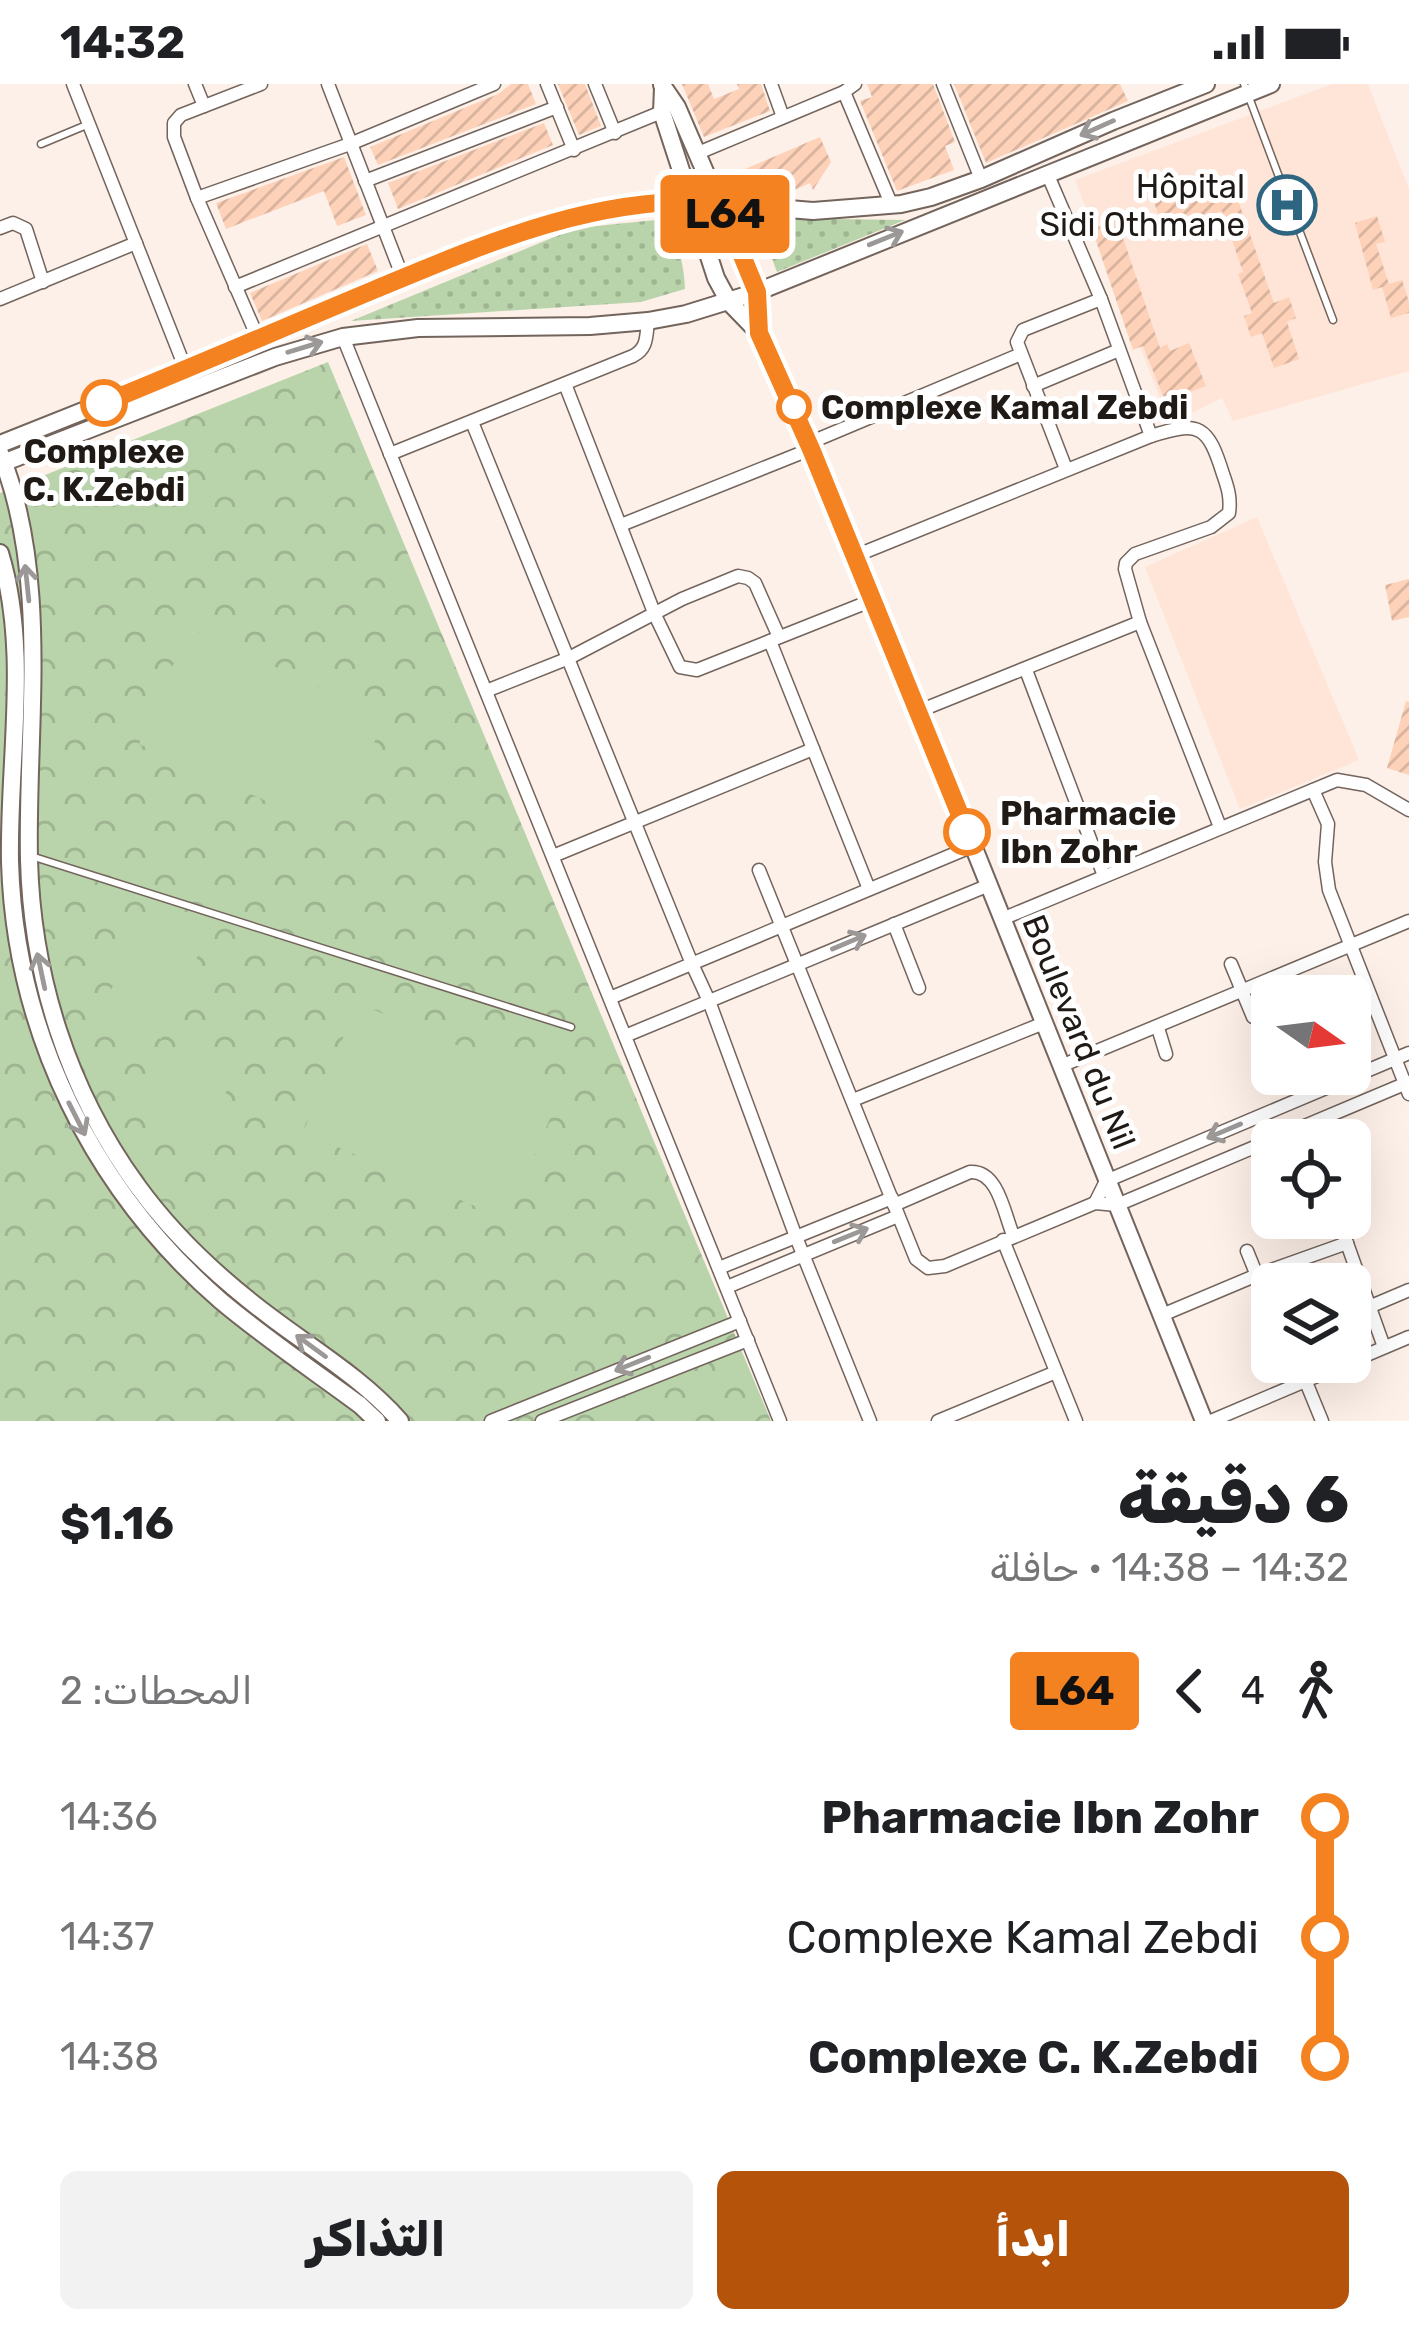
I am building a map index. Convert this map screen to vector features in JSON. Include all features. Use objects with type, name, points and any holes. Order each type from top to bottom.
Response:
[{"type":"street","points":[[73,84],[186,370]]},
{"type":"street","points":[[195,84],[204,106]]},
{"type":"street","points":[[258,338],[197,198],[174,136],[174,123],[181,115],[261,84]]},
{"type":"street","points":[[328,84],[403,278]]},
{"type":"street","points":[[444,84],[452,101]]},
{"type":"street","points":[[197,198],[350,144],[494,84]]},
{"type":"street","points":[[547,84],[574,150]]},
{"type":"street","points":[[595,84],[615,133]]},
{"type":"street","points":[[771,84],[784,117]]},
{"type":"street","points":[[943,84],[981,179]]},
{"type":"street","points":[[1,456],[258,338],[550,221],[617,207],[691,201],[813,211],[892,206],[981,179],[1206,84]]},
{"type":"street","points":[[1,456],[274,357],[343,337],[418,328],[647,321],[729,302],[1246,89],[1271,84]]},
{"type":"street","points":[[235,287],[669,109],[662,86]]},
{"type":"street","points":[[698,153],[850,88],[892,206]]},
{"type":"street","points":[[365,182],[557,107]]},
{"type":"street","name":"Boulevard du Nil","points":[[669,109],[698,153],[757,292],[759,333]]},
{"type":"street","name":"Boulevard du Nil","points":[[669,109],[706,253],[729,302],[759,333],[810,446],[1106,1181],[1208,1421]]},
{"type":"street","points":[[1047,172],[1101,299],[1151,436]]},
{"type":"street","points":[[0,227],[13,223],[26,229],[43,282]]},
{"type":"street","points":[[0,299],[136,243]]},
{"type":"street","points":[[1066,470],[1017,343],[1024,330],[1101,299]]},
{"type":"street","points":[[390,454],[641,352],[647,321]]},
{"type":"street","points":[[343,337],[780,1421]]},
{"type":"street","points":[[1033,386],[1119,350]]},
{"type":"street","points":[[622,525],[1021,354]]},
{"type":"street","points":[[566,384],[676,662],[697,670],[873,600]]},
{"type":"street","points":[[472,422],[709,1001],[870,1421]]},
{"type":"street","points":[[855,556],[1151,436],[1181,426],[1203,433],[1213,441],[1231,504],[1228,513],[1211,527],[1130,558],[1126,578],[1220,827]]},
{"type":"street","points":[[1,456],[19,519],[32,623],[29,855],[34,929],[59,1037],[120,1160],[159,1213],[219,1276],[362,1384],[400,1421]]},
{"type":"street","points":[[0,553],[14,648],[10,860],[18,942],[37,1026],[66,1097],[110,1179],[164,1246],[223,1302],[377,1421]]},
{"type":"street","points":[[486,691],[569,658],[682,599],[738,576],[748,578],[755,583],[813,749],[869,889]]},
{"type":"street","points":[[919,711],[1140,622]]},
{"type":"street","points":[[1026,670],[1104,876]]},
{"type":"street","points":[[553,856],[813,749]]},
{"type":"street","points":[[1002,919],[1337,780],[1366,784],[1409,811]]},
{"type":"street","points":[[759,870],[916,1258],[928,1268],[945,1266],[1095,1203],[1117,1205],[1408,1086],[1325,873],[1328,824],[1313,790]]},
{"type":"street","points":[[610,998],[973,846]]},
{"type":"street","points":[[625,1036],[988,885]]},
{"type":"street","points":[[1060,1066],[1409,921]]},
{"type":"street","points":[[894,924],[919,988]]},
{"type":"street","points":[[1231,964],[1251,1012]]},
{"type":"street","points":[[853,1100],[1044,1024]]},
{"type":"street","points":[[1158,1028],[1166,1054]]},
{"type":"street","points":[[1095,1203],[1106,1181],[1409,1053]]},
{"type":"street","points":[[727,1287],[980,1171],[994,1185],[1008,1238],[1076,1421]]},
{"type":"street","points":[[719,1268],[895,1207]]},
{"type":"street","points":[[1346,1239],[1354,1263]]},
{"type":"street","points":[[1291,1263],[1347,1243]]},
{"type":"street","points":[[1247,1251],[1252,1263]]},
{"type":"street","points":[[1162,1315],[1251,1278]]},
{"type":"street","points":[[1371,1306],[1409,1290]]},
{"type":"street","points":[[1371,1312],[1384,1347]]},
{"type":"street","points":[[491,1421],[740,1321]]},
{"type":"street","points":[[1371,1353],[1409,1337]]},
{"type":"street","points":[[542,1421],[748,1340]]},
{"type":"street","points":[[938,1421],[1056,1372]]},
{"type":"street","points":[[1208,1421],[1303,1383]]},
{"type":"street","points":[[1306,1383],[1322,1421]]},
{"type":"street","points":[[582,1384],[589,1402]]},
{"type":"lane","points":[[1246,89],[1333,320]]},
{"type":"lane","points":[[41,144],[88,124]]},
{"type":"lane","points":[[29,855],[571,1027]]},
{"type":"shaded area","points":[[1332,84],[1368,84],[1409,189],[1409,371],[1233,421],[1222,398],[1170,424],[1075,180]]},
{"type":"shaded area","points":[[1257,517],[1359,760],[1240,809],[1145,567]]},
{"type":"green space","points":[[757,218],[905,220],[777,272]]},
{"type":"green space","points":[[666,219],[680,253],[685,289],[641,302],[351,321],[576,228]]},
{"type":"green space","points":[[328,362],[771,1421],[0,1421],[0,493]]},
{"type":"green space","points":[[189,628],[386,717],[333,831],[139,744]]},
{"type":"green space","points":[[144,916],[204,942],[161,1039],[100,1015]]},
{"type":"green space","points":[[358,1003],[562,1090],[507,1220],[303,1132]]},
{"type":"green space","points":[[171,1048],[234,1074],[206,1139],[143,1113]]},
{"type":"building","points":[[511,84],[528,84],[536,104],[378,165],[370,147],[498,94]]},
{"type":"building","points":[[558,84],[585,84],[601,126],[579,135]]},
{"type":"building","points":[[682,84],[708,84],[714,99],[739,89],[737,84],[761,84],[770,111],[704,137]]},
{"type":"building","points":[[867,84],[933,84],[955,142],[945,146],[954,170],[897,191],[860,101],[872,97]]},
{"type":"building","points":[[954,84],[1120,84],[1128,101],[986,163]]},
{"type":"building","points":[[544,123],[553,145],[398,209],[388,183]]},
{"type":"building","points":[[820,137],[831,162],[813,190],[810,183],[781,196],[755,193],[745,169]]},
{"type":"building","points":[[344,157],[366,215],[337,226],[324,191],[226,229],[216,203]]},
{"type":"building","points":[[1216,177],[1220,190],[1233,186],[1274,303],[1289,297],[1296,318],[1287,322],[1299,359],[1274,368],[1262,333],[1251,337],[1244,316],[1252,313],[1238,274],[1243,272],[1222,211],[1164,231],[1153,199]]},
{"type":"building","points":[[1377,216],[1385,242],[1376,244],[1389,284],[1402,280],[1409,302],[1409,313],[1391,318],[1382,287],[1373,290],[1355,223]]},
{"type":"building","points":[[1117,220],[1160,348],[1167,344],[1170,351],[1189,343],[1206,386],[1165,401],[1143,346],[1133,350],[1092,229]]},
{"type":"building","points":[[367,244],[378,271],[262,321],[250,293]]},
{"type":"building","points":[[1409,579],[1409,617],[1392,621],[1385,585]]},
{"type":"building","points":[[1409,702],[1409,775],[1387,768]]},
{"type":"bus line","name":"L64","points":[[104,403],[525,229],[617,207],[678,200],[720,202],[757,292],[759,333],[967,832]]},
{"type":"place","name":"Hôpital Sidi Othmane","points":[[1287,205]]},
{"type":"place","name":"Complexe C. K.Zebdi","points":[[104,403]]},
{"type":"place","name":"Complexe Kamal Zebdi","points":[[794,407]]},
{"type":"place","name":"Pharmacie Ibn Zohr","points":[[967,832]]}]
